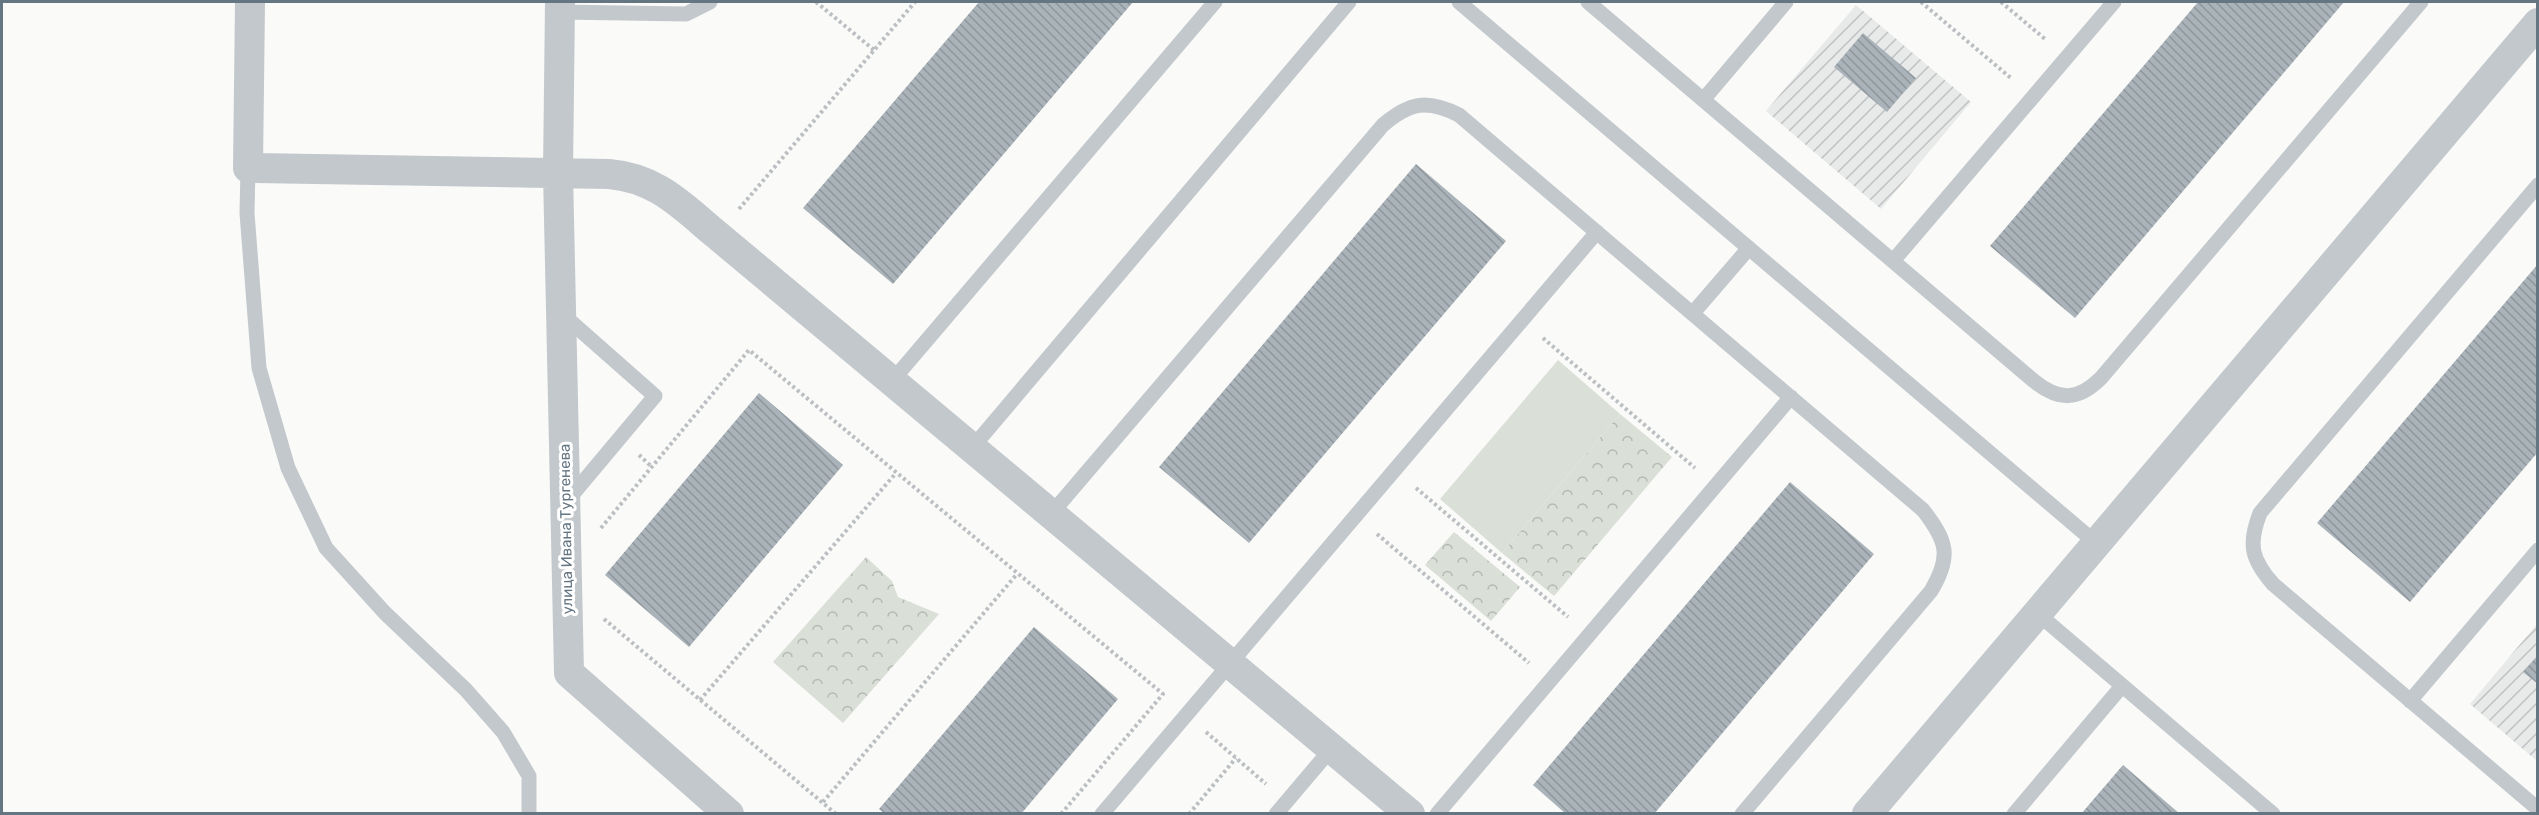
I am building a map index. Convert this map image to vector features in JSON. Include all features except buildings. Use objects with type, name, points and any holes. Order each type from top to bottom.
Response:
[{"type":"street","points":[[250,2],[248,168],[609,174],[642,180],[666,192],[1410,813]]},
{"type":"street","name":"улица Ивана Тургенева","points":[[560,7],[558,173],[569,673],[729,813]]},
{"type":"street","points":[[1867,813],[2538,23]]},
{"type":"lane","points":[[560,7],[686,14],[710,2]]},
{"type":"lane","points":[[892,381],[1215,2]]},
{"type":"lane","points":[[972,448],[1349,2]]},
{"type":"lane","points":[[1460,2],[2096,543]]},
{"type":"lane","points":[[1588,2],[2047,392],[2061,396],[2074,396],[2089,390],[2421,2]]},
{"type":"lane","points":[[1703,99],[1786,2]]},
{"type":"lane","points":[[1893,261],[2114,2]]},
{"type":"lane","points":[[1051,514],[1383,125],[1400,111],[1419,104],[1441,106],[1459,115],[1693,313],[1923,510],[1940,531],[1945,553],[1941,574],[1931,591],[1742,813]]},
{"type":"lane","points":[[248,168],[248,213],[260,368],[288,468],[326,548],[386,613],[466,690],[503,732],[529,776],[529,813]]},
{"type":"lane","points":[[2538,185],[2260,513],[2252,533],[2253,550],[2259,568],[2273,584],[2538,809]]},
{"type":"lane","points":[[1102,813],[1597,232]]},
{"type":"lane","points":[[1693,313],[1749,248]]},
{"type":"lane","points":[[561,313],[656,396],[565,503]]},
{"type":"lane","points":[[1437,813],[1791,397]]},
{"type":"lane","points":[[2410,701],[2538,550]]},
{"type":"lane","points":[[2037,613],[2273,813]]},
{"type":"lane","points":[[2014,813],[2122,686]]},
{"type":"lane","points":[[1279,811],[1332,748]]},
{"type":"path","points":[[816,2],[874,50]]},
{"type":"path","points":[[717,235],[915,2]]},
{"type":"path","points":[[1921,2],[2033,97]]},
{"type":"path","points":[[2001,2],[2067,57]]},
{"type":"path","points":[[1522,321],[1716,486]]},
{"type":"path","points":[[600,529],[749,351],[1163,694],[1265,782],[1279,811]]},
{"type":"path","points":[[1395,470],[1589,635]]},
{"type":"path","points":[[700,700],[896,473]]},
{"type":"path","points":[[1356,516],[1551,681]]},
{"type":"path","points":[[822,802],[1017,574]]},
{"type":"path","points":[[602,618],[836,813]]},
{"type":"path","points":[[1061,813],[1163,694]]},
{"type":"path","points":[[1189,813],[1236,758]]},
{"type":"shaded area","points":[[1856,5],[1971,102],[1881,209],[1766,111]]},
{"type":"shaded area","points":[[2537,624],[2537,761],[2470,704]]},
{"type":"green space","points":[[1558,360],[1620,414],[1502,553],[1440,499]]},
{"type":"green space","points":[[1620,414],[1672,457],[1554,596],[1502,553]]},
{"type":"green space","points":[[1454,532],[1520,587],[1491,621],[1425,565]]},
{"type":"green space","points":[[866,557],[892,581],[898,597],[939,614],[843,723],[773,662]]}]
